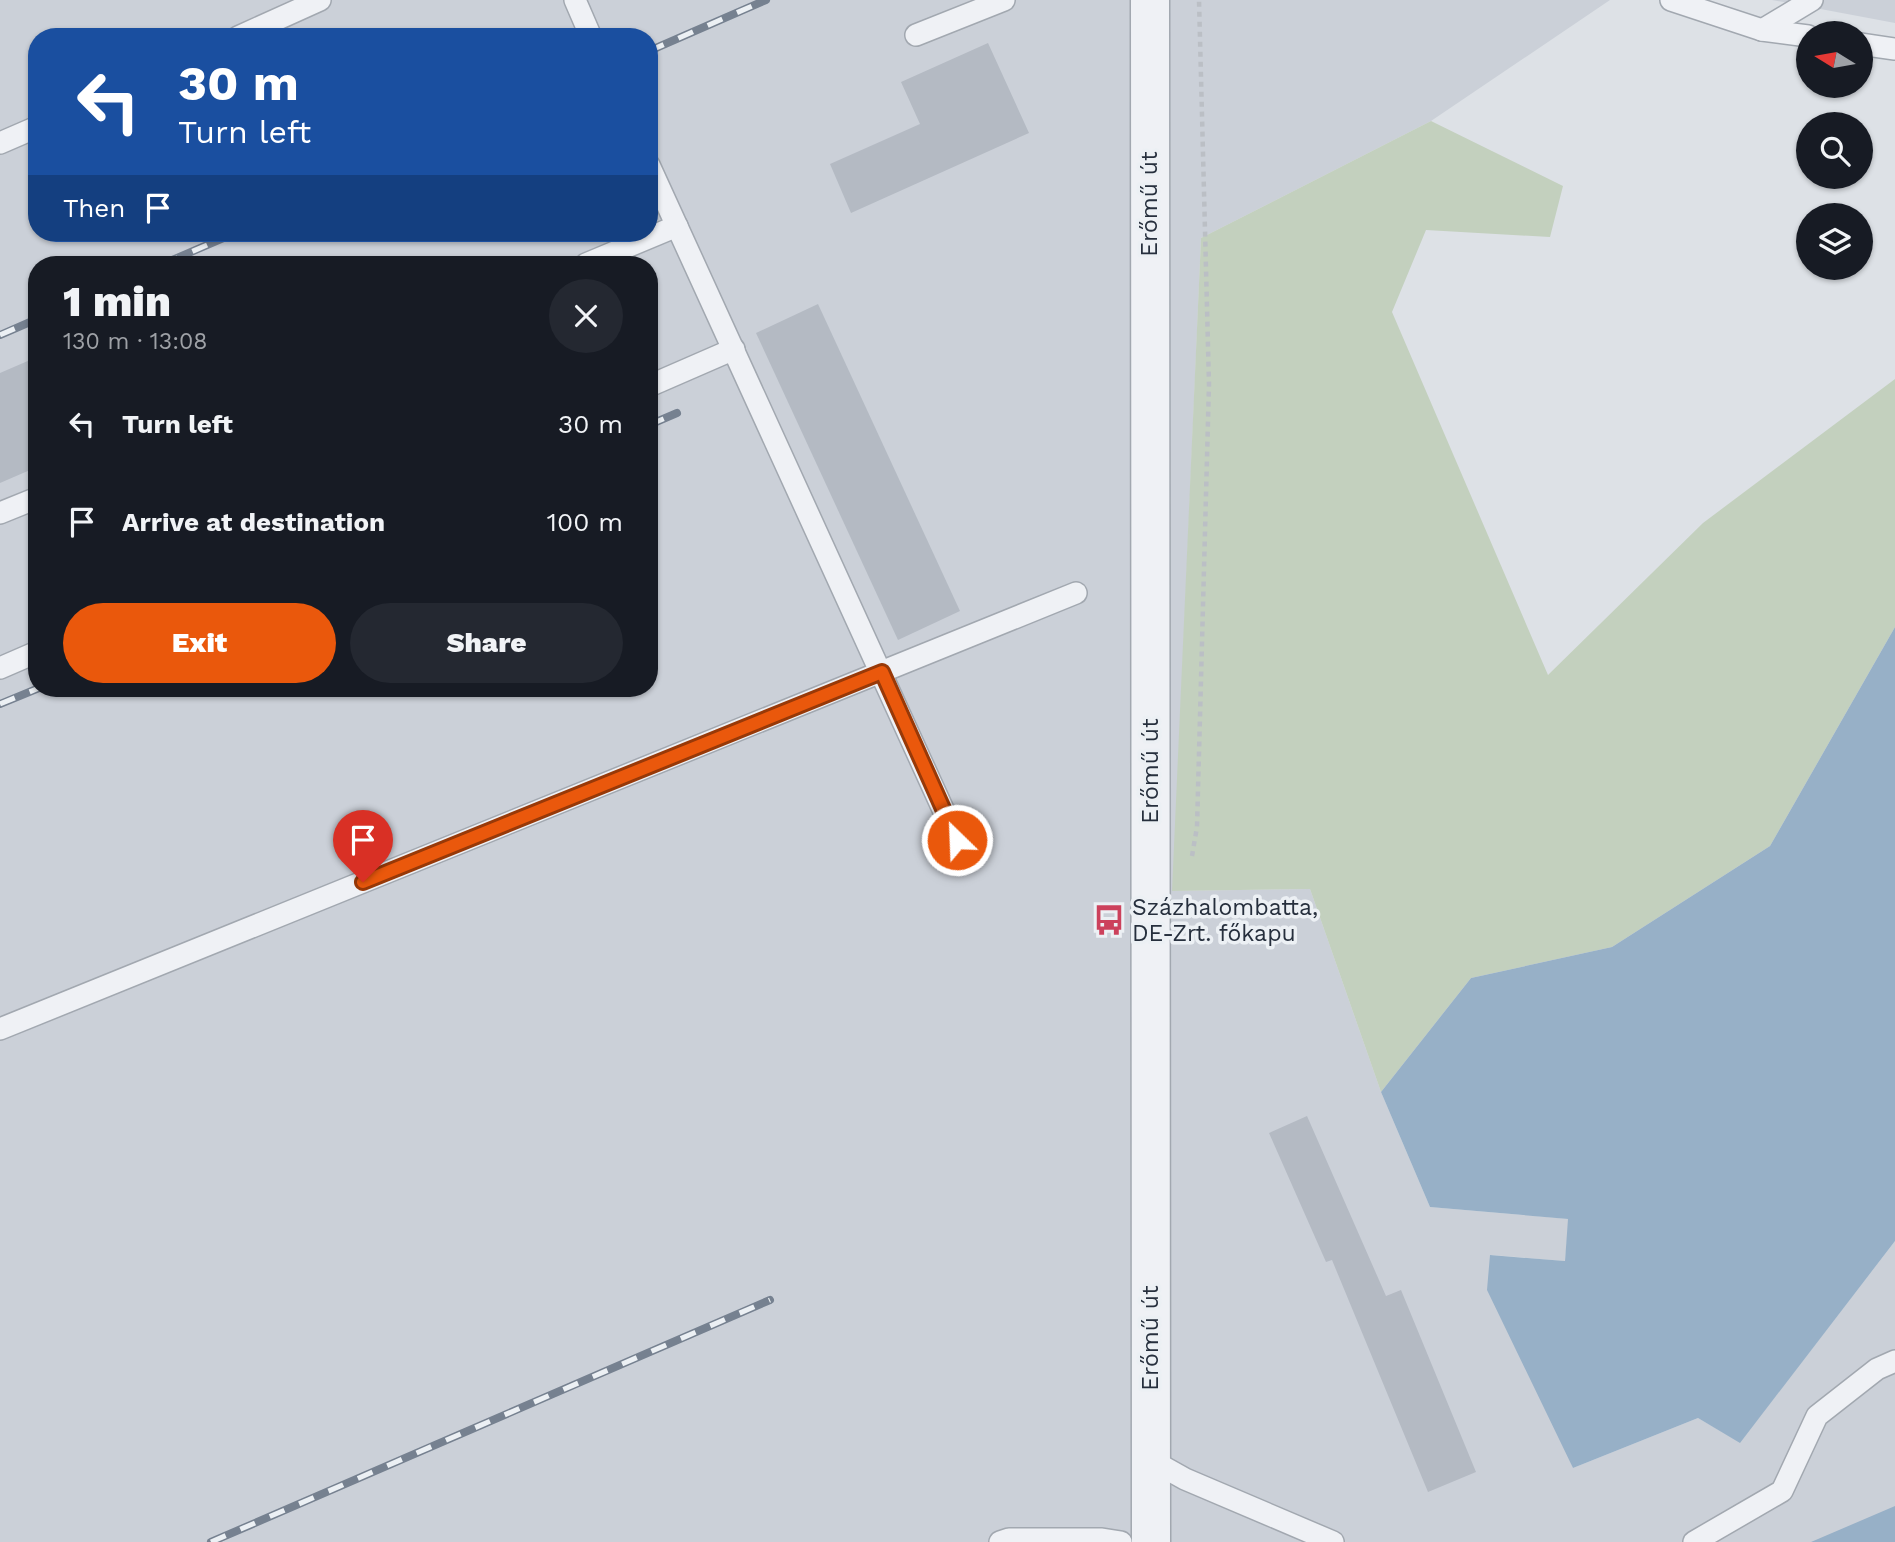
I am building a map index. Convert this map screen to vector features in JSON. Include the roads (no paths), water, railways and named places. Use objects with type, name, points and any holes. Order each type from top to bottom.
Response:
[{"type":"street","name":"Erőmű út","points":[[1150,0],[1151,1542]]},
{"type":"lane","points":[[258,28],[320,0]]},
{"type":"lane","points":[[575,0],[587,28]]},
{"type":"lane","points":[[916,34],[1004,0]]},
{"type":"lane","points":[[1671,0],[1762,30],[1796,34]]},
{"type":"lane","points":[[1762,30],[1812,0]]},
{"type":"lane","points":[[1873,45],[1895,48]]},
{"type":"lane","points":[[0,143],[28,131]]},
{"type":"lane","points":[[658,185],[957,840]]},
{"type":"lane","points":[[658,234],[677,226]]},
{"type":"lane","points":[[605,256],[639,242]]},
{"type":"lane","points":[[658,382],[734,349]]},
{"type":"lane","points":[[0,513],[28,502]]},
{"type":"lane","points":[[0,1029],[1076,593]]},
{"type":"lane","points":[[0,668],[28,656]]},
{"type":"lane","points":[[1694,1542],[1782,1491],[1817,1416],[1877,1369],[1895,1361]]},
{"type":"lane","points":[[1151,1460],[1185,1479],[1333,1542]]},
{"type":"lane","points":[[1000,1542],[1022,1539],[1102,1539],[1121,1542]]},
{"type":"water","points":[[1895,627],[1895,1241],[1740,1443],[1698,1418],[1573,1468],[1487,1290],[1490,1255],[1565,1261],[1568,1219],[1430,1207],[1381,1092],[1471,978],[1612,947],[1770,846]]},
{"type":"water","points":[[1895,1506],[1895,1542],[1811,1542]]},
{"type":"railway","points":[[658,47],[766,0]]},
{"type":"railway","points":[[182,256],[214,242]]},
{"type":"railway","points":[[0,335],[28,323]]},
{"type":"railway","points":[[658,421],[677,413]]},
{"type":"railway","points":[[0,704],[28,693]]},
{"type":"railway","points":[[211,1542],[770,1300]]},
{"type":"place","name":"Százhalombatta, DE-Zrt. főkapu","points":[[1109,920]]}]
